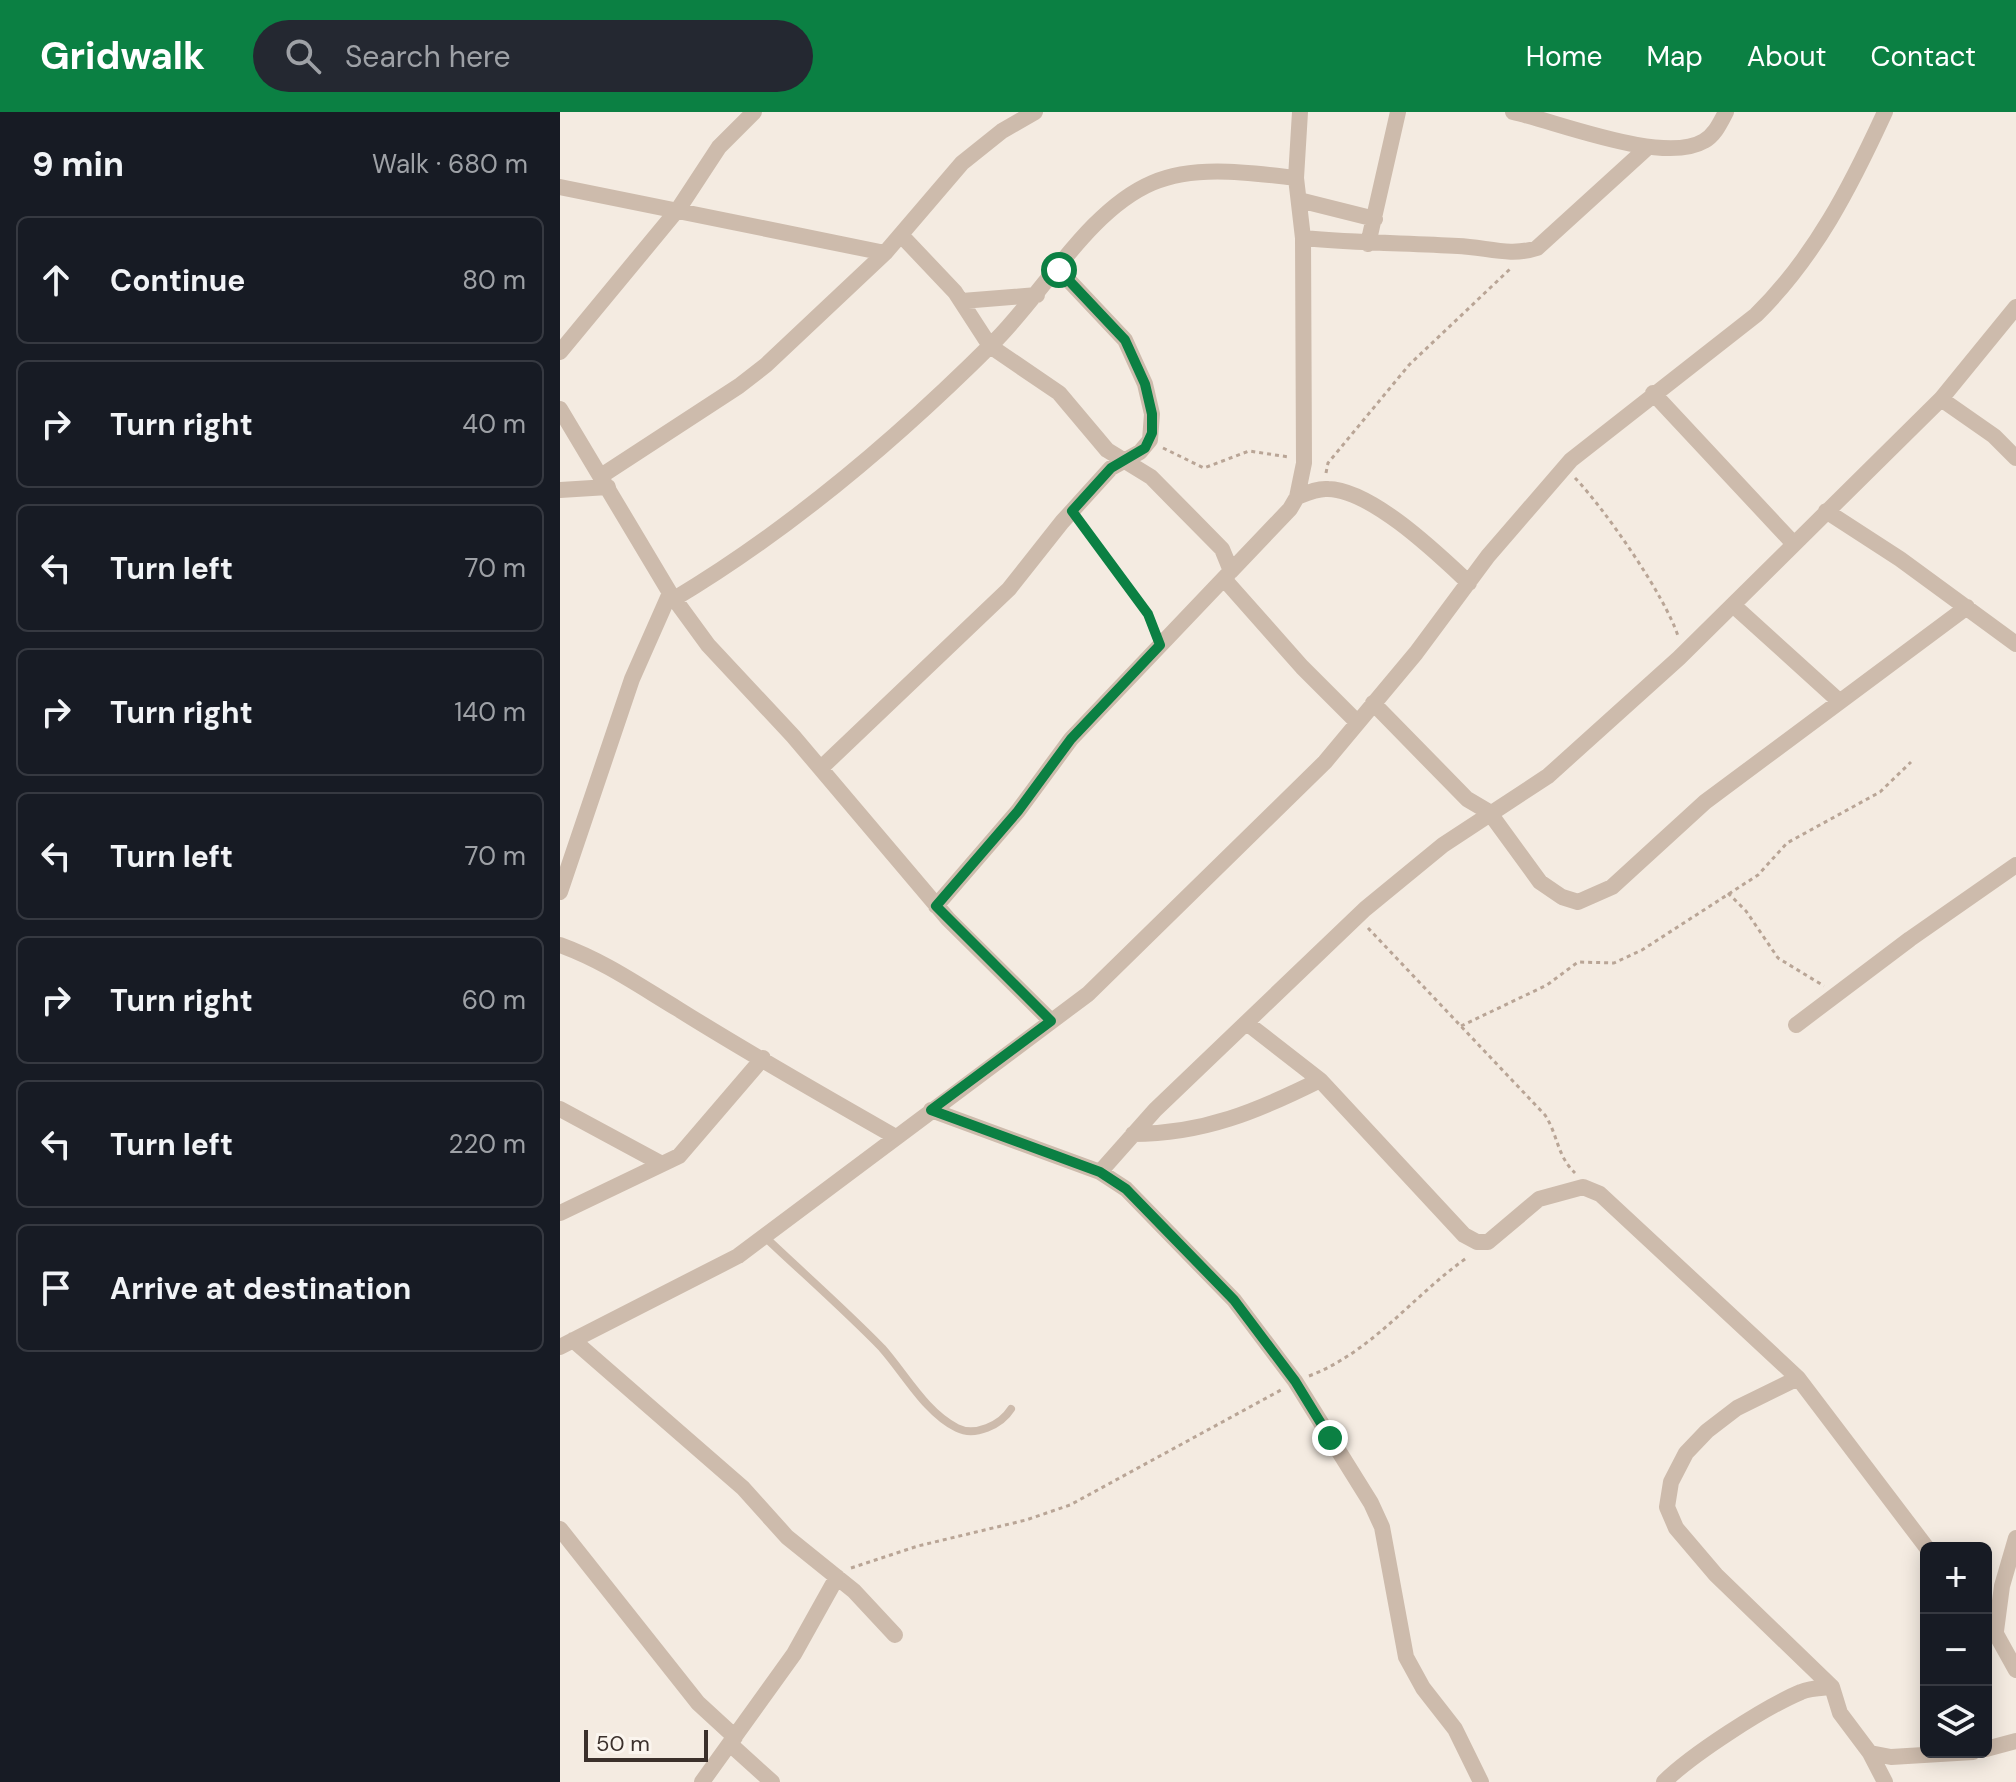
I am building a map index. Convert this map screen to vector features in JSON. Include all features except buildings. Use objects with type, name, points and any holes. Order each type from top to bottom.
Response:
[{"type":"street","points":[[560,352],[679,208],[719,147],[754,112]]},
{"type":"street","points":[[560,490],[605,482],[739,386],[885,253],[962,163],[1002,131],[1035,112]]},
{"type":"street","points":[[936,906],[1018,811],[1071,739],[1228,575],[1297,497],[1304,463],[1303,238],[1296,178],[1300,112]]},
{"type":"street","points":[[1368,244],[1398,112]]},
{"type":"street","points":[[1513,112],[1648,147],[1701,143],[1713,135],[1726,112]]},
{"type":"street","points":[[895,1635],[834,1575],[787,1537],[743,1488],[566,1344],[725,1263],[766,1238],[894,1136],[1088,994],[1325,762],[1565,467],[1599,434],[1756,315],[1780,291],[1849,189],[1885,112]]},
{"type":"street","points":[[1303,238],[1368,244],[1461,246],[1522,253],[1547,240],[1648,147]]},
{"type":"street","points":[[560,892],[632,679],[672,596],[733,564],[869,458],[990,346],[1113,206],[1153,182],[1212,173],[1296,178]]},
{"type":"street","points":[[560,187],[679,208],[885,253]]},
{"type":"street","points":[[1299,200],[1375,219]]},
{"type":"street","points":[[901,235],[939,272],[962,301],[990,346],[1059,393],[1099,443],[1151,477],[1222,549],[1228,575],[1302,667],[1357,722]]},
{"type":"street","points":[[821,768],[1009,589],[1111,468],[1145,448],[1152,433],[1152,414],[1135,360],[1125,340],[1059,270]]},
{"type":"street","points":[[962,301],[1037,295]]},
{"type":"street","points":[[1100,1172],[1133,1134],[1228,1039],[1248,1024],[1356,917],[1443,845],[1548,776],[1683,654],[1941,399],[2016,307]]},
{"type":"street","points":[[1653,393],[1794,544]]},
{"type":"street","points":[[1941,399],[1994,436],[2016,458]]},
{"type":"street","points":[[560,409],[672,596],[708,645],[821,768],[936,906],[1051,1021]]},
{"type":"street","points":[[1297,497],[1327,488],[1341,491],[1397,520],[1469,583]]},
{"type":"street","points":[[1826,511],[2016,644]]},
{"type":"street","points":[[1733,605],[1839,701]]},
{"type":"street","points":[[1373,703],[1449,782],[1489,812],[1540,882],[1562,897],[1578,902],[1612,887],[1705,802],[1967,607]]},
{"type":"street","points":[[1796,1025],[2016,865]]},
{"type":"street","points":[[560,945],[606,963],[894,1136]]},
{"type":"street","points":[[1248,1024],[1320,1080],[1464,1235],[1477,1242],[1488,1242],[1539,1199],[1583,1187],[1600,1194],[1798,1378],[1922,1542]]},
{"type":"street","points":[[560,1213],[679,1156],[763,1058]]},
{"type":"street","points":[[1133,1134],[1207,1127],[1246,1115],[1320,1080]]},
{"type":"street","points":[[560,1109],[662,1164]]},
{"type":"street","points":[[931,1110],[1100,1172],[1126,1189],[1234,1300],[1295,1381],[1371,1503],[1382,1527],[1406,1657],[1423,1688],[1455,1729],[1481,1782]]},
{"type":"street","points":[[1798,1378],[1737,1408],[1707,1431],[1686,1453],[1671,1482],[1667,1507],[1676,1528],[1716,1575],[1832,1687],[1840,1713],[1870,1753],[1885,1782]]},
{"type":"street","points":[[560,1529],[698,1703],[772,1782]]},
{"type":"street","points":[[1996,1631],[2002,1586],[2016,1538]]},
{"type":"street","points":[[702,1782],[794,1654],[834,1575]]},
{"type":"street","points":[[1992,1625],[2015,1666]]},
{"type":"street","points":[[1664,1782],[1705,1748],[1790,1698],[1810,1689],[1832,1687]]},
{"type":"street","points":[[1992,1747],[2016,1741]]},
{"type":"street","points":[[1870,1753],[1891,1757],[1920,1755]]},
{"type":"lane","points":[[766,1238],[881,1347],[940,1417],[960,1430],[975,1432],[1005,1418],[1011,1409]]},
{"type":"path","points":[[1327,488],[1328,463],[1402,373],[1522,253]]},
{"type":"path","points":[[1145,448],[1166,448],[1204,468],[1249,451],[1284,454],[1304,463]]},
{"type":"path","points":[[1565,467],[1593,497],[1659,598],[1676,629],[1683,654]]},
{"type":"path","points":[[1072,511],[1148,614],[1160,645]]},
{"type":"path","points":[[1461,1026],[1547,985],[1578,962],[1614,963],[1629,958],[1758,875],[1787,843],[1880,792],[1911,762]]},
{"type":"path","points":[[1728,893],[1746,911],[1778,958],[1838,993]]},
{"type":"path","points":[[1356,917],[1391,949],[1545,1115],[1553,1128],[1564,1162],[1600,1194]]},
{"type":"path","points":[[834,1575],[1070,1505],[1295,1381],[1333,1366],[1384,1331],[1453,1267],[1488,1242]]},
{"type":"route","points":[[1059,270],[1125,340],[1145,384],[1152,414],[1150,440],[1140,452],[1111,468],[1072,511],[1092,534],[1148,614],[1160,645],[1071,739],[1018,811],[936,906],[1051,1021],[931,1110],[978,1130],[1100,1172],[1126,1189],[1234,1300],[1268,1342],[1330,1438]]}]
